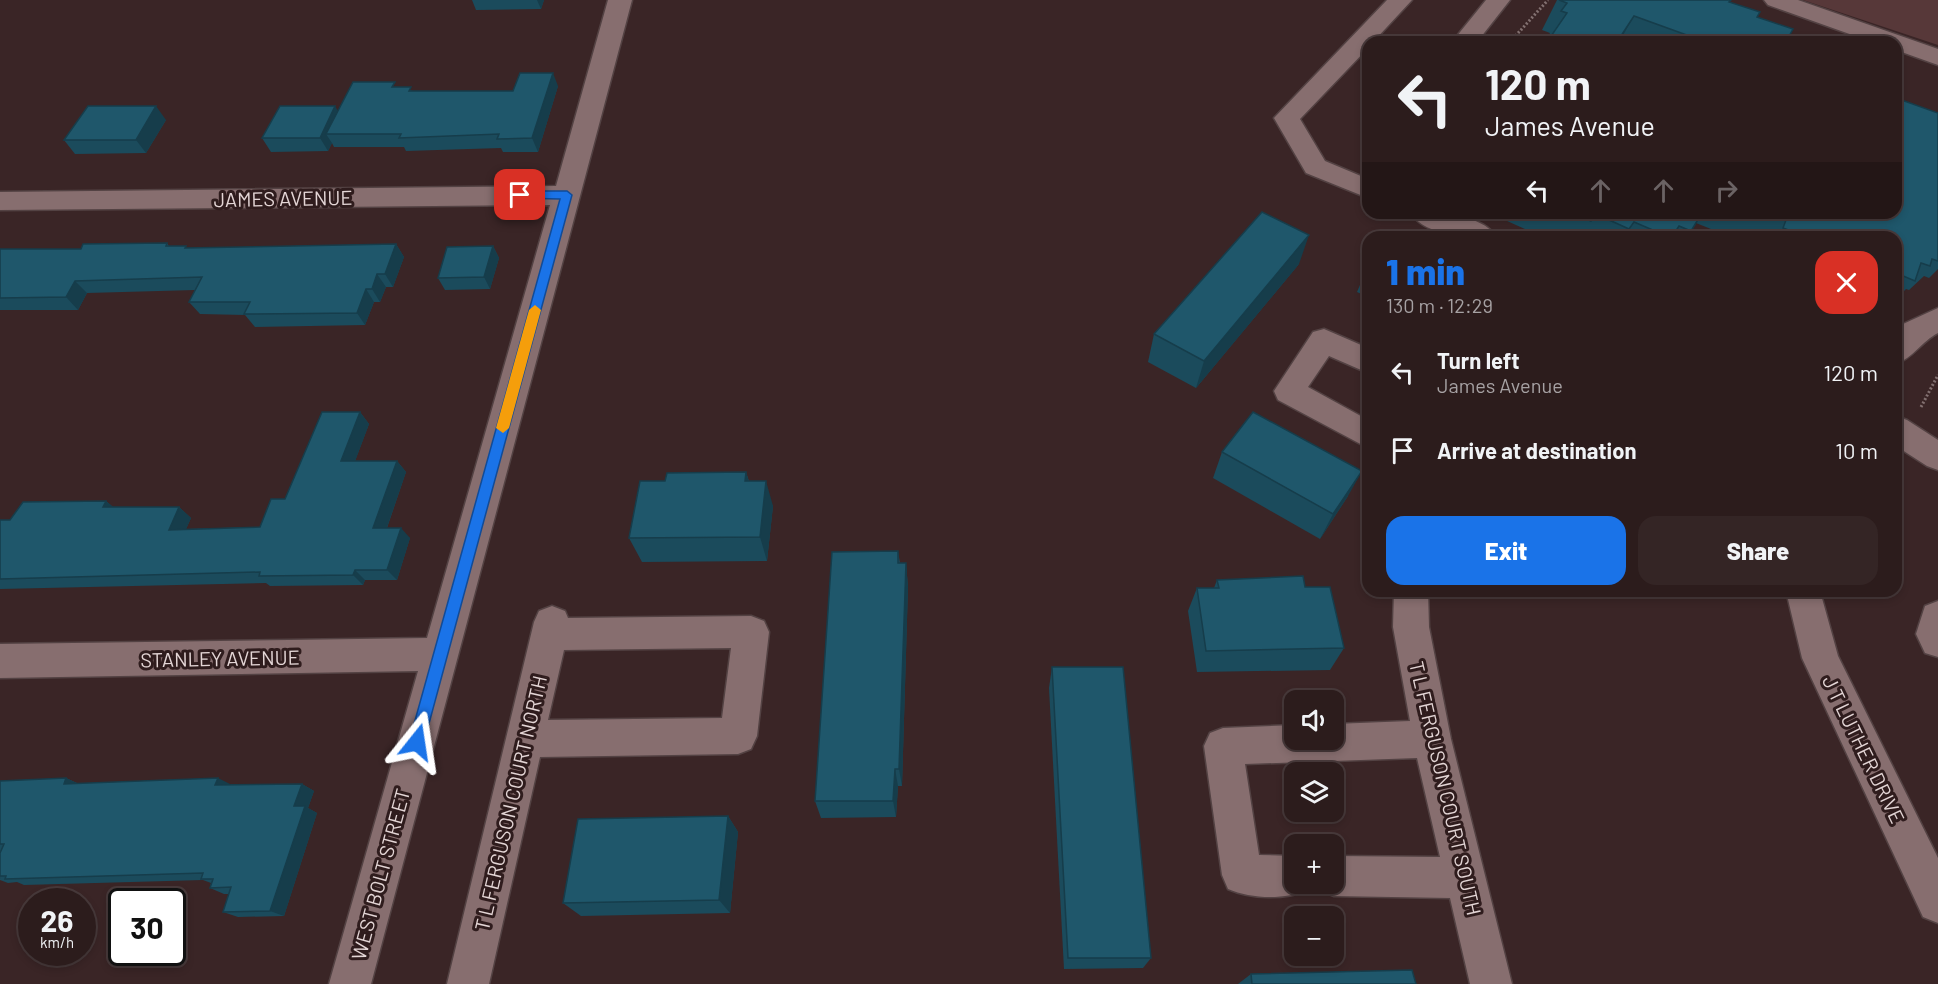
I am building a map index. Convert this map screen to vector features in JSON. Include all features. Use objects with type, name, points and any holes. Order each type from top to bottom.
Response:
[{"type":"street","name":"WEST BOLT STREET","points":[[350,984],[620,0]]},
{"type":"street","points":[[1365,36],[1400,0]]},
{"type":"street","points":[[1469,36],[1498,0]]},
{"type":"street","points":[[1776,0],[1878,36]]},
{"type":"street","points":[[1359,185],[1315,167],[1287,117],[1362,39]]},
{"type":"street","points":[[1902,44],[1938,57]]},
{"type":"street","name":"JAMES AVENUE","points":[[0,201],[567,195]]},
{"type":"street","points":[[1439,219],[1468,231]]},
{"type":"street","points":[[1902,345],[1914,332],[1938,319]]},
{"type":"street","points":[[1362,358],[1324,340],[1289,392],[1362,432]]},
{"type":"street","points":[[1908,420],[1938,457]]},
{"type":"street","name":"T L FERGUSON COURT SOUTH","points":[[1411,597],[1411,627],[1432,739],[1491,984]]},
{"type":"street","name":"J T LUTHER DRIVE","points":[[1805,597],[1820,658],[1938,902]]},
{"type":"street","points":[[1938,617],[1934,634],[1938,641]]},
{"type":"street","name":"T L FERGUSON COURT NORTH","points":[[468,984],[525,739],[551,628],[751,632],[738,736],[525,739]]},
{"type":"street","name":"STANLEY AVENUE","points":[[0,661],[441,654]]},
{"type":"street","points":[[1284,876],[1242,875],[1222,746],[1432,739]]},
{"type":"street","points":[[1344,876],[1466,878]]},
{"type":"path","points":[[1515,36],[1548,0]]},
{"type":"path","points":[[1908,420],[1938,375]]},
{"type":"shaded area","points":[[1803,0],[1938,0],[1938,45]]},
{"type":"building","points":[[1559,0],[1731,0],[1729,2],[1760,12],[1757,17],[1793,29],[1789,36],[1689,36],[1634,16],[1621,36],[1551,36],[1567,13],[1561,11],[1567,3]]},
{"type":"building","points":[[520,73],[553,73],[532,138],[497,139],[499,134],[399,138],[401,134],[326,134],[353,82],[395,82],[392,87],[411,87],[409,91],[513,91]]},
{"type":"building","points":[[1902,100],[1938,113],[1938,261],[1932,259],[1930,266],[1921,263],[1915,281],[1902,276],[1902,231],[1791,231],[1783,228],[1786,220],[1784,219],[1902,219]]},
{"type":"building","points":[[88,106],[156,106],[136,140],[64,140]]},
{"type":"building","points":[[280,106],[335,106],[320,138],[262,138]]},
{"type":"building","points":[[1262,212],[1309,235],[1204,361],[1154,334]]},
{"type":"building","points":[[1607,219],[1698,219],[1691,231],[1679,226],[1676,231],[1655,231],[1634,222],[1629,229]]},
{"type":"building","points":[[167,243],[166,246],[186,246],[185,248],[396,244],[385,274],[377,274],[372,289],[366,289],[357,313],[244,314],[250,302],[189,302],[202,277],[75,281],[66,297],[0,298],[0,249],[81,249],[83,244]]},
{"type":"building","points":[[493,246],[484,277],[438,278],[447,247]]},
{"type":"building","points":[[322,412],[360,412],[341,461],[397,461],[373,528],[401,528],[387,570],[355,570],[353,575],[259,576],[260,572],[0,579],[0,520],[10,520],[23,502],[106,501],[103,507],[179,507],[169,530],[260,527],[271,499],[285,499]]},
{"type":"building","points":[[1253,412],[1362,471],[1333,514],[1222,452]]},
{"type":"building","points":[[746,472],[745,481],[766,481],[760,537],[629,538],[640,481],[665,481],[667,473]]},
{"type":"building","points":[[898,551],[898,563],[906,563],[899,769],[895,769],[893,801],[815,801],[832,552]]},
{"type":"building","points":[[1303,576],[1305,587],[1330,587],[1344,648],[1206,651],[1197,588],[1219,588],[1217,580]]},
{"type":"building","points":[[1052,667],[1123,667],[1151,958],[1068,958]]},
{"type":"building","points":[[66,778],[64,784],[218,778],[215,785],[302,784],[294,806],[305,806],[270,911],[223,912],[231,887],[210,888],[213,879],[201,879],[203,873],[5,879],[6,876],[0,876],[0,853],[4,844],[0,844],[0,781]]},
{"type":"building","points":[[728,816],[719,900],[563,903],[578,819]]},
{"type":"building","points":[[1412,970],[1416,984],[1252,984],[1251,974]]},
{"type":"slow traffic","points":[[503,428],[535,310]]},
{"type":"route","points":[[417,742],[567,195],[520,195]]}]
